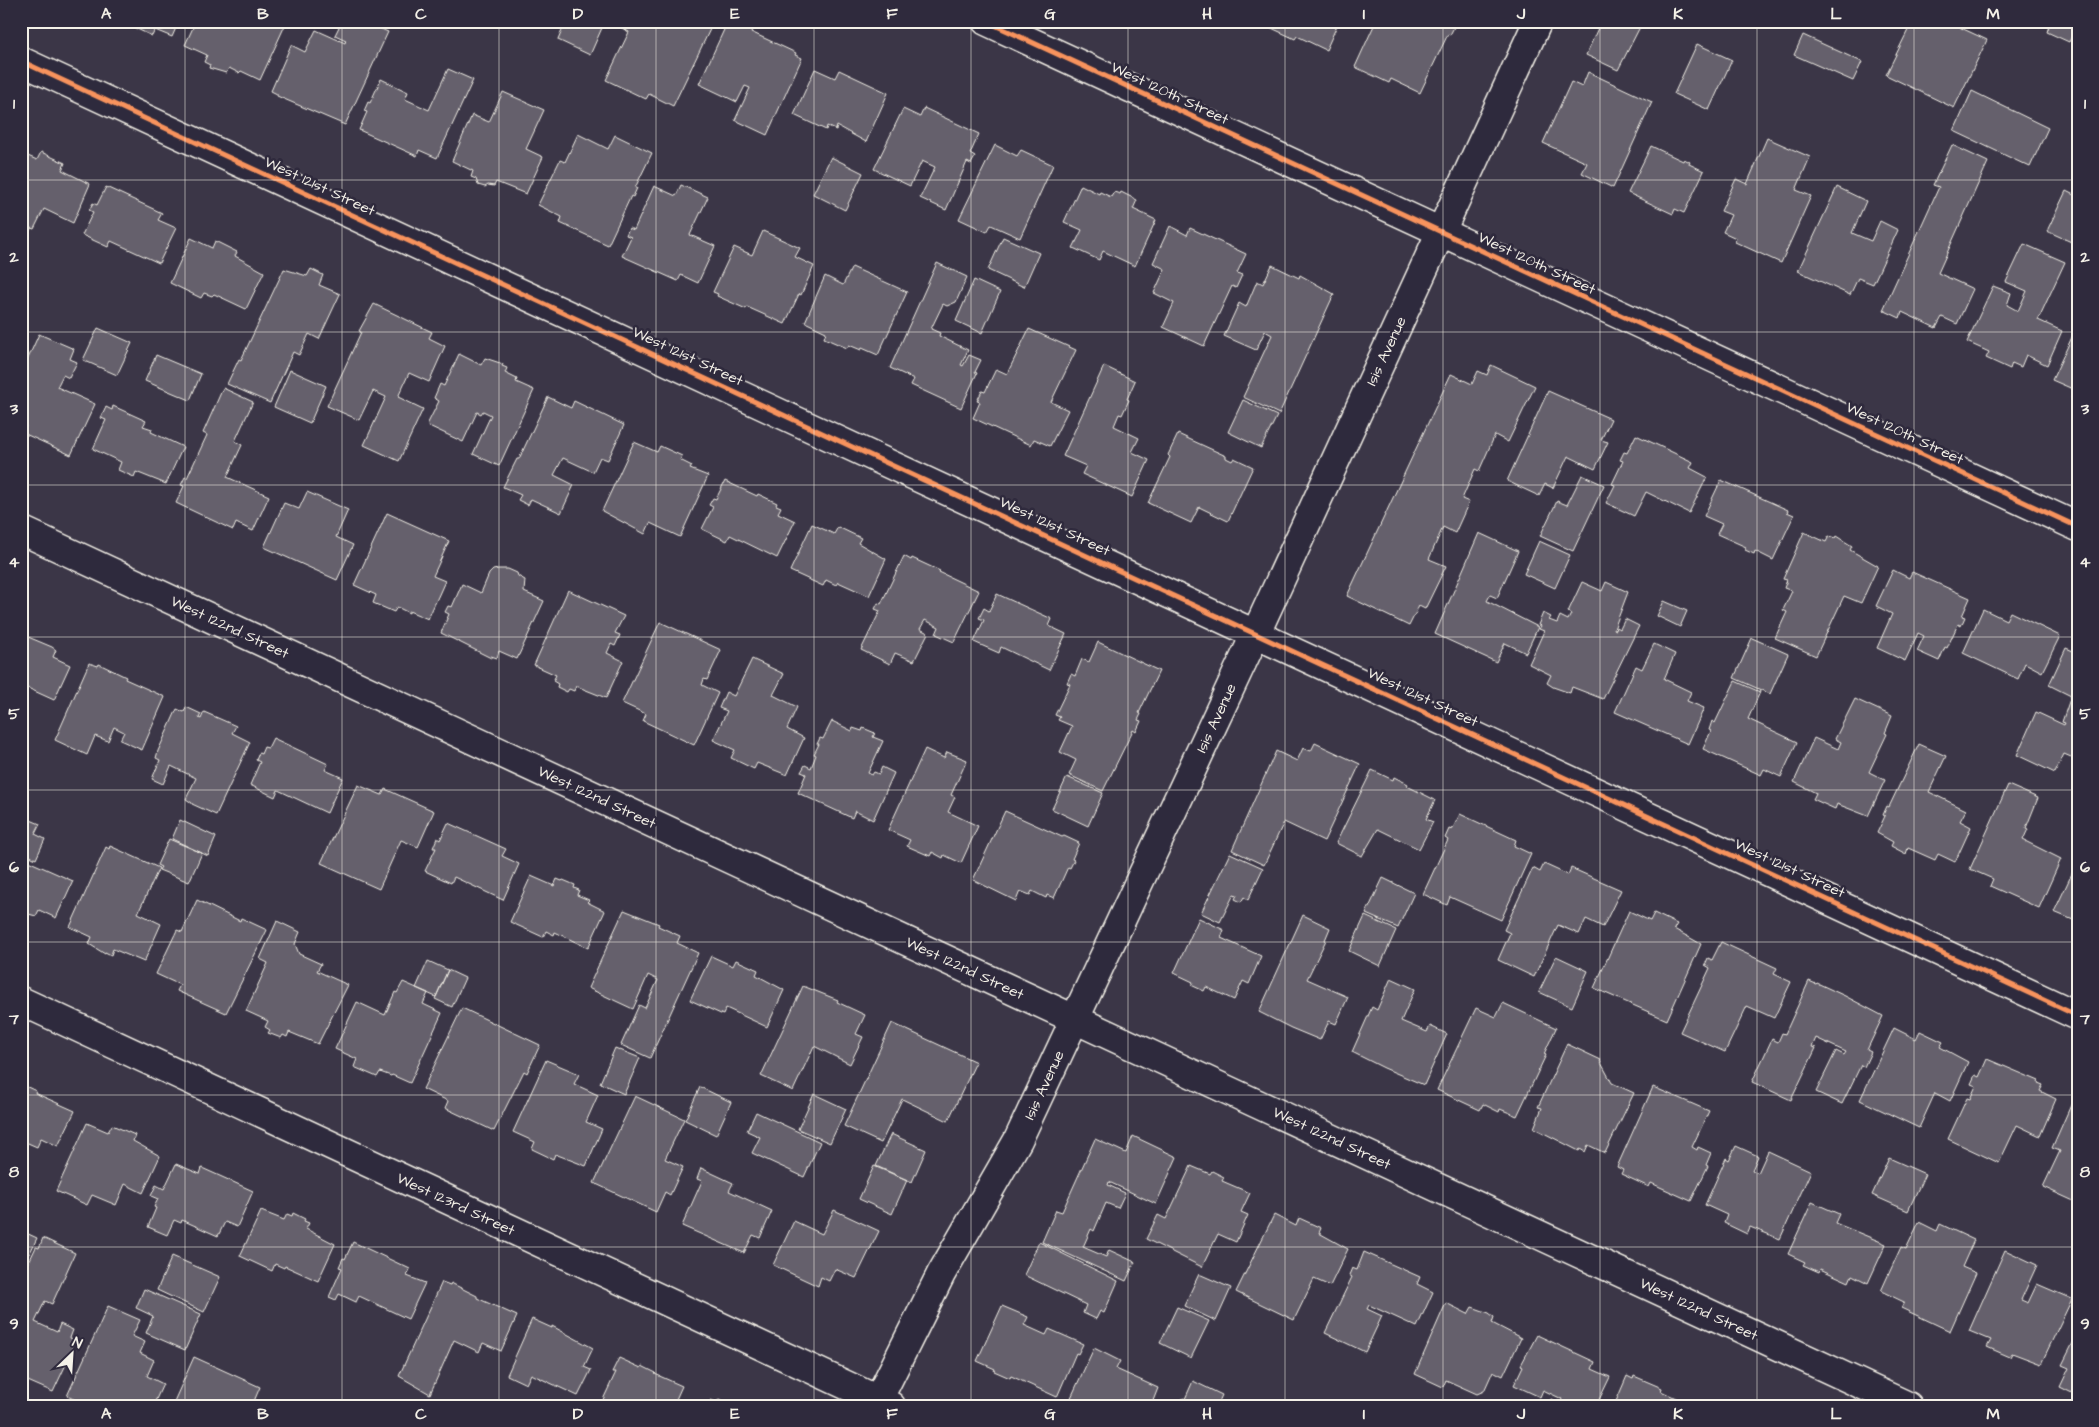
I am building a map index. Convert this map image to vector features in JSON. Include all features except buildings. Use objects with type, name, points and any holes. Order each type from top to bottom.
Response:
[{"type":"street","name":"West 120th Street","points":[[986,21],[2078,527]]},
{"type":"street","name":"Isis Avenue","points":[[881,1404],[941,1274],[1018,1140],[1256,633],[1538,21]]},
{"type":"street","name":"West 121st Street","points":[[21,61],[2078,1016]]},
{"type":"street","name":"West 122nd Street","points":[[21,530],[1908,1406]]},
{"type":"street","name":"West 123rd Street","points":[[21,1002],[881,1404]]},
{"type":"cycle path","points":[[986,21],[2078,527]]},
{"type":"cycle path","points":[[21,61],[2078,1016]]}]
